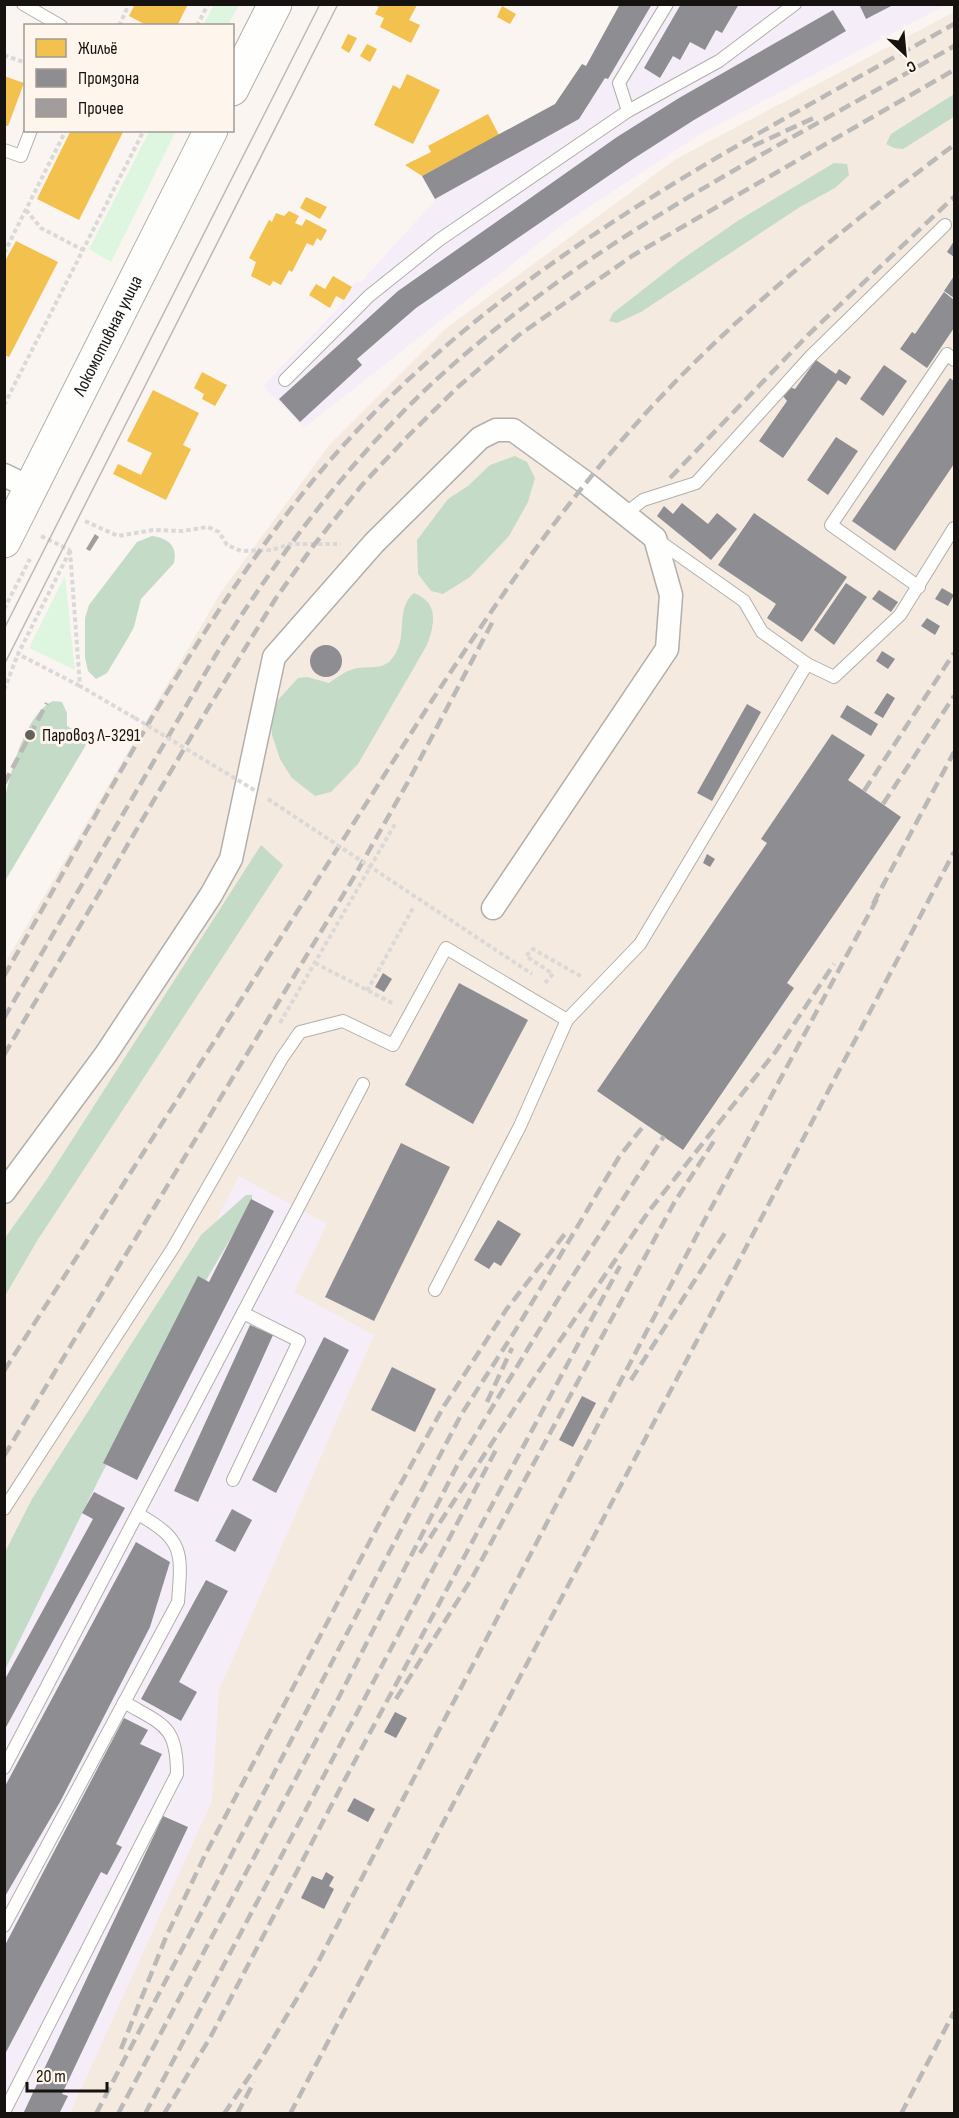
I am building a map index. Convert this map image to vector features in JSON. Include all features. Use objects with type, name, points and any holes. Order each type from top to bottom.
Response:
[{"type":"main road","points":[[234,84],[275,4]]},
{"type":"main road","name":"Локомотивная улица","points":[[4,541],[18,482],[210,132]]},
{"type":"street","points":[[4,1192],[106,1054],[216,886],[231,859],[274,657],[374,543],[480,438],[496,430],[513,430],[655,538],[671,595],[667,649],[493,908]]},
{"type":"lane","points":[[24,4],[58,24]]},
{"type":"lane","points":[[628,111],[620,83],[667,4]]},
{"type":"lane","points":[[285,380],[369,296],[430,247],[628,111],[719,61],[788,6]]},
{"type":"lane","points":[[4,150],[21,156],[30,132]]},
{"type":"lane","points":[[625,514],[643,500],[696,483],[811,356],[945,225]]},
{"type":"lane","points":[[918,587],[831,525],[947,354],[954,360]]},
{"type":"lane","points":[[655,538],[744,601],[762,632],[807,663],[834,677],[900,615],[954,528]]},
{"type":"lane","points":[[435,1290],[520,1126],[567,1020],[640,945],[807,663]]},
{"type":"lane","points":[[4,1509],[173,1248],[282,1058],[300,1032],[343,1021],[393,1045],[446,948],[567,1020]]},
{"type":"lane","points":[[4,1768],[363,1084]]},
{"type":"lane","points":[[233,1480],[299,1341],[243,1313]]},
{"type":"lane","points":[[4,1926],[178,1602],[180,1578],[177,1547],[166,1530],[138,1515]]},
{"type":"lane","points":[[4,2112],[177,1774],[177,1746],[164,1726],[124,1702]]},
{"type":"path","points":[[120,24],[129,4]]},
{"type":"path","points":[[198,24],[208,4]]},
{"type":"path","points":[[4,55],[24,62]]},
{"type":"path","points":[[4,253],[65,132]]},
{"type":"path","points":[[4,405],[143,132]]},
{"type":"path","points":[[26,210],[41,228],[83,250]]},
{"type":"path","points":[[85,521],[118,536],[153,530],[182,531],[208,527],[219,532],[227,545],[241,551],[272,550],[290,544],[374,543]]},
{"type":"path","points":[[41,536],[70,550]]},
{"type":"path","points":[[4,690],[18,654],[70,550]]},
{"type":"path","points":[[70,550],[80,686]]},
{"type":"path","points":[[18,654],[94,694],[256,792]]},
{"type":"path","points":[[268,799],[546,984],[553,974],[526,956],[533,949],[599,986]]},
{"type":"path","points":[[274,1033],[395,824]]},
{"type":"path","points":[[367,991],[413,908]]},
{"type":"path","points":[[315,963],[410,1013]]},
{"type":"shaded area","points":[[620,5],[946,5],[699,135],[566,222],[304,428],[263,386],[340,306],[356,280],[361,282],[435,200],[422,176],[555,104],[582,64],[586,65]]},
{"type":"shaded area","points":[[954,12],[954,2113],[5,2114],[5,963],[221,592],[330,444],[445,329],[676,159]]},
{"type":"shaded area","points":[[239,1176],[327,1224],[294,1292],[374,1335],[219,1690],[212,1801],[70,2113],[5,2113],[4,1634]]},
{"type":"green space","points":[[214,5],[239,5],[229,24],[204,24]]},
{"type":"green space","points":[[954,94],[954,116],[952,118],[903,149],[886,144],[891,134]]},
{"type":"green space","points":[[149,132],[176,132],[111,262],[89,249]]},
{"type":"green space","points":[[834,163],[847,164],[849,175],[835,188],[800,207],[641,312],[617,323],[609,321],[613,313],[681,260],[739,220]]},
{"type":"green space","points":[[515,456],[527,462],[535,478],[528,502],[509,536],[470,577],[443,594],[431,591],[418,574],[417,540],[448,499],[468,486],[490,465]]},
{"type":"green space","points":[[152,536],[170,544],[174,552],[174,563],[141,599],[134,627],[128,638],[107,673],[96,679],[88,671],[85,658],[85,618],[89,605],[137,542]]},
{"type":"green space","points":[[65,576],[75,670],[29,648]]},
{"type":"green space","points":[[414,593],[428,602],[433,614],[432,629],[427,645],[358,764],[331,792],[315,796],[292,778],[280,759],[272,735],[271,720],[278,700],[298,678],[307,677],[329,683],[351,670],[377,667],[390,661],[400,643],[404,608]]},
{"type":"green space","points":[[53,701],[62,702],[67,713],[67,726],[81,734],[86,745],[5,881],[2,820],[10,776],[20,746],[34,718]]},
{"type":"green space","points":[[261,845],[283,865],[37,1241],[5,1296],[5,1238],[47,1179]]},
{"type":"green space","points":[[246,1195],[252,1195],[252,1202],[208,1277],[100,1477],[5,1670],[5,1552],[32,1499],[201,1235]]},
{"type":"building: Жильё","points":[[135,4],[188,4],[178,24],[144,24],[129,16]]},
{"type":"building: Жильё","points":[[374,5],[417,5],[409,20],[420,25],[411,43],[380,27],[384,18],[375,14],[379,7]]},
{"type":"building: Жильё","points":[[502,6],[516,14],[510,24],[497,17]]},
{"type":"building: Жильё","points":[[348,34],[357,38],[349,53],[341,48]]},
{"type":"building: Жильё","points":[[367,44],[377,49],[370,62],[360,56]]},
{"type":"building: Жильё","points":[[407,74],[440,90],[413,144],[374,125],[393,85],[400,89]]},
{"type":"building: Жильё","points":[[4,76],[24,83],[8,126],[4,125]]},
{"type":"building: Жильё","points":[[488,114],[499,135],[422,176],[405,165],[431,152],[428,146]]},
{"type":"building: Жильё","points":[[70,132],[123,132],[79,220],[37,199]]},
{"type":"building: Жильё","points":[[306,197],[327,207],[320,219],[300,208]]},
{"type":"building: Жильё","points":[[289,211],[299,216],[295,223],[302,226],[306,219],[327,230],[321,241],[317,238],[313,246],[307,243],[292,272],[289,270],[281,285],[273,281],[270,286],[251,276],[256,262],[249,258],[269,220],[272,222],[276,213],[284,216]]},
{"type":"building: Жильё","points":[[16,241],[58,262],[9,357],[4,355],[4,263]]},
{"type":"building: Жильё","points":[[333,276],[352,287],[344,300],[336,296],[330,308],[309,295],[316,284],[325,289]]},
{"type":"building: Жильё","points":[[202,372],[227,385],[215,406],[202,399],[204,394],[194,388]]},
{"type":"building: Жильё","points":[[153,390],[199,413],[183,445],[191,449],[166,500],[113,474],[118,464],[141,475],[152,453],[127,441]]},
{"type":"building: Промзона","points":[[620,4],[652,4],[608,79],[605,78],[579,119],[435,199],[422,176],[555,104],[582,64],[586,66]]},
{"type":"building: Промзона","points":[[681,4],[739,4],[722,33],[716,30],[705,50],[690,42],[680,60],[673,56],[660,78],[644,68]]},
{"type":"building: Промзона","points":[[859,4],[895,4],[866,19]]},
{"type":"building: Промзона","points":[[833,10],[846,31],[694,120],[633,159],[416,308],[357,359],[362,365],[300,422],[279,399],[398,291],[617,137],[679,98]]},
{"type":"building: Промзона","points":[[954,241],[954,257],[947,252]]},
{"type":"building: Промзона","points":[[954,276],[954,298],[944,291]]},
{"type":"building: Промзона","points":[[944,292],[954,300],[954,328],[927,368],[900,349],[912,332],[915,334]]},
{"type":"building: Промзона","points":[[816,360],[836,374],[839,369],[851,377],[846,385],[838,380],[783,458],[759,441],[787,401],[783,396],[789,387],[795,389]]},
{"type":"building: Промзона","points":[[884,365],[907,381],[883,416],[860,399]]},
{"type":"building: Промзона","points":[[950,378],[954,381],[954,464],[895,551],[852,521]]},
{"type":"building: Промзона","points":[[836,437],[858,451],[828,495],[807,480]]},
{"type":"building: Промзона","points":[[682,503],[708,524],[717,513],[737,529],[711,560],[657,516],[664,506],[673,514]]},
{"type":"building: Промзона","points":[[754,513],[847,577],[802,642],[767,618],[776,604],[718,565]]},
{"type":"building: Промзона","points":[[846,583],[867,597],[834,645],[814,630]]},
{"type":"building: Промзона","points":[[942,588],[954,595],[948,606],[935,599]]},
{"type":"building: Промзона","points":[[879,590],[898,602],[891,612],[872,599]]},
{"type":"building: Промзона","points":[[927,618],[940,626],[935,635],[921,626]]},
{"type":"building: Промзона","points":[[326,645],[338,649],[342,661],[338,673],[326,677],[314,673],[310,661],[314,649]]},
{"type":"building: Промзона","points":[[882,651],[895,659],[888,669],[876,661]]},
{"type":"building: Промзона","points":[[887,693],[895,698],[883,718],[874,713]]},
{"type":"building: Промзона","points":[[747,704],[761,712],[712,801],[697,793]]},
{"type":"building: Промзона","points":[[847,705],[878,724],[871,736],[840,717]]},
{"type":"building: Промзона","points":[[832,734],[865,755],[848,780],[901,817],[787,983],[794,988],[683,1150],[597,1091],[767,843],[761,839]]},
{"type":"building: Промзона","points":[[707,854],[715,859],[710,867],[703,863]]},
{"type":"building: Промзона","points":[[383,973],[392,979],[384,992],[375,987]]},
{"type":"building: Промзона","points":[[459,983],[528,1020],[473,1124],[405,1085]]},
{"type":"building: Промзона","points":[[401,1143],[450,1167],[374,1321],[325,1297]]},
{"type":"building: Промзона","points":[[251,1199],[274,1211],[137,1480],[103,1463],[198,1276],[209,1282]]},
{"type":"building: Промзона","points":[[498,1220],[521,1234],[501,1266],[494,1262],[489,1269],[474,1260]]},
{"type":"building: Промзона","points":[[250,1325],[273,1335],[198,1502],[174,1491]]},
{"type":"building: Промзона","points":[[324,1337],[349,1350],[276,1493],[252,1480]]},
{"type":"building: Промзона","points":[[392,1367],[436,1389],[415,1432],[371,1410]]},
{"type":"building: Промзона","points":[[582,1396],[596,1403],[573,1447],[559,1440]]},
{"type":"building: Промзона","points":[[94,1492],[125,1508],[4,1731],[4,1681],[93,1519],[82,1513]]},
{"type":"building: Промзона","points":[[232,1509],[252,1520],[235,1552],[215,1541]]},
{"type":"building: Промзона","points":[[136,1542],[170,1562],[150,1627],[60,1802],[4,1898],[4,1788]]},
{"type":"building: Промзона","points":[[206,1580],[228,1591],[179,1682],[197,1692],[181,1721],[141,1699]]},
{"type":"building: Промзона","points":[[395,1712],[407,1718],[396,1738],[384,1732]]},
{"type":"building: Промзона","points":[[124,1718],[148,1730],[140,1744],[162,1754],[116,1844],[122,1847],[107,1875],[101,1872],[4,2056],[4,1947]]},
{"type":"building: Промзона","points":[[354,1798],[375,1809],[368,1822],[347,1811]]},
{"type":"building: Промзона","points":[[163,1816],[188,1827],[62,2094],[68,2096],[59,2114],[23,2114]]},
{"type":"building: Промзона","points":[[326,1872],[334,1877],[329,1886],[334,1889],[324,1909],[301,1898],[312,1876],[322,1880]]},
{"type":"building: Прочее","points":[[95,534],[99,537],[90,551],[86,549]]},
{"type":"tram line","points":[[4,629],[320,4]]},
{"type":"tram line","points":[[4,665],[338,4]]},
{"type":"railway","points":[[4,976],[148,724],[226,600],[267,540],[311,483],[378,409],[451,342],[529,280],[610,224],[694,171],[954,24]]},
{"type":"railway","points":[[4,1018],[217,653],[244,611],[334,488],[401,413],[476,345],[531,301],[589,260],[708,185],[954,46]]},
{"type":"railway","points":[[4,1055],[201,720],[276,598],[314,545],[362,485],[410,434],[459,386],[519,335],[632,256],[954,70]]},
{"type":"railway","points":[[753,146],[818,116]]},
{"type":"railway","points":[[4,1371],[431,702],[501,598],[575,496],[665,393],[743,317],[826,245],[954,145]]},
{"type":"railway","points":[[670,478],[808,335],[954,197]]},
{"type":"railway","points":[[4,1456],[354,877],[409,780],[493,621]]},
{"type":"railway","points":[[864,791],[954,653]]},
{"type":"railway","points":[[883,804],[954,696]]},
{"type":"railway","points":[[4,784],[47,703]]},
{"type":"railway","points":[[873,904],[954,752]]},
{"type":"railway","points":[[290,2114],[954,852]]},
{"type":"railway","points":[[224,2114],[261,2059],[315,1968],[702,1225],[877,899]]},
{"type":"railway","points":[[420,1553],[539,1371],[649,1211],[776,1051],[834,964]]},
{"type":"railway","points":[[96,2114],[461,1415],[515,1331],[619,1157],[645,1124]]},
{"type":"railway","points":[[118,2114],[339,1697],[459,1462],[563,1291],[664,1136]]},
{"type":"railway","points":[[396,1699],[472,1578],[674,1203],[714,1141]]},
{"type":"railway","points":[[121,2049],[166,1937],[205,1855],[390,1503],[444,1406],[506,1310],[568,1230]]},
{"type":"railway","points":[[631,1380],[725,1233]]},
{"type":"railway","points":[[164,2114],[211,2036],[342,1785],[620,1266]]},
{"type":"railway","points":[[487,1402],[512,1348]]},
{"type":"railway","points":[[145,2114],[497,1448]]},
{"type":"railway","points":[[901,2114],[954,2012]]},
{"type":"railway","points":[[237,2114],[254,2082]]},
{"type":"place","name":"Паровоз Л-3291","points":[[30,735]]}]
